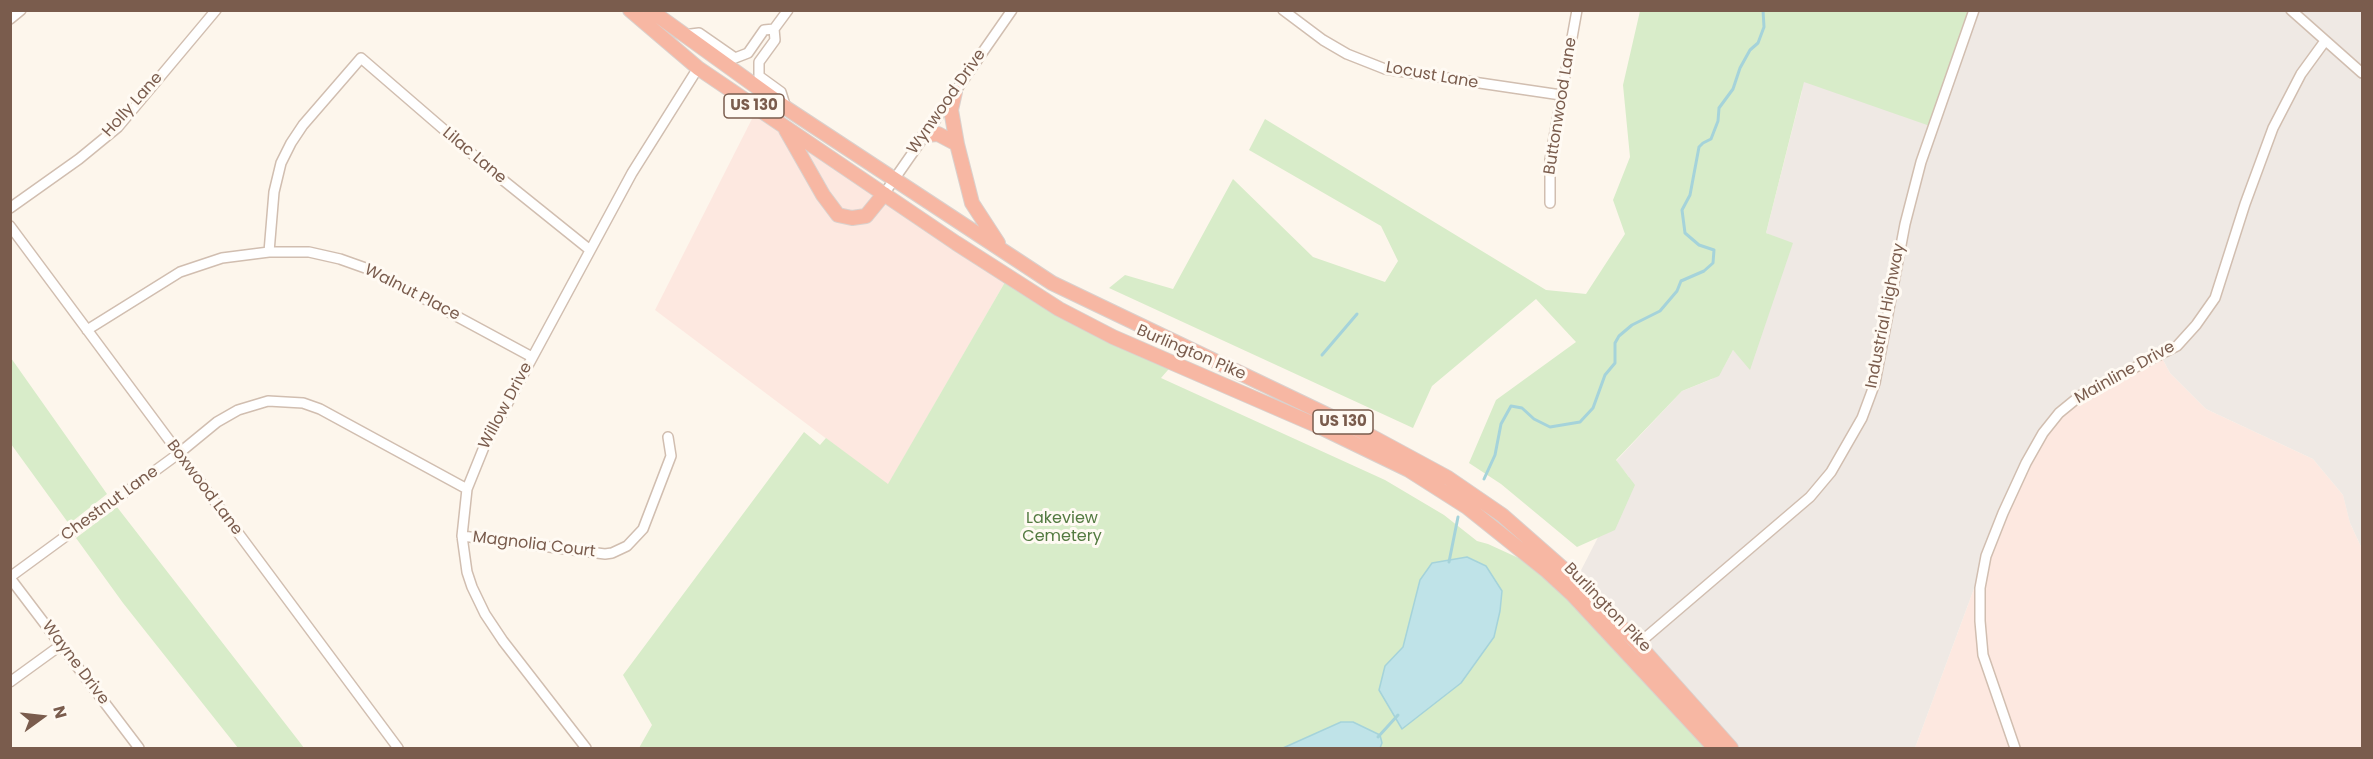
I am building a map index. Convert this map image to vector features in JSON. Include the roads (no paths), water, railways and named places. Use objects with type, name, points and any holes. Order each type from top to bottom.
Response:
[{"type":"highway","name":"Burlington Pike","points":[[630,10],[698,68],[785,128],[1008,277],[1086,324],[1318,426],[1409,470],[1467,507],[1572,594],[1715,748]]},
{"type":"highway","name":"Burlington Pike","points":[[650,10],[786,108],[1052,283],[1363,432],[1448,478],[1502,515],[1576,580],[1638,644],[1731,748]]},
{"type":"highway","points":[[954,92],[951,110],[972,202],[980,219],[1002,250]]},
{"type":"highway","points":[[785,128],[823,195],[838,215],[852,218],[866,216],[884,194]]},
{"type":"highway","points":[[925,135],[938,134],[957,144]]},
{"type":"street","points":[[10,19],[21,10]]},
{"type":"street","name":"Holly Lane","points":[[10,208],[79,159],[118,127],[216,10]]},
{"type":"street","points":[[786,108],[781,92],[759,76],[759,62],[775,40],[774,29],[788,10]]},
{"type":"street","name":"Wynwood Drive","points":[[884,194],[1012,10]]},
{"type":"street","name":"Locust Lane","points":[[1283,10],[1323,40],[1347,54],[1385,69],[1561,95]]},
{"type":"street","name":"Buttonwood Lane","points":[[1550,203],[1550,160],[1577,10]]},
{"type":"street","name":"Industrial Highway","points":[[1638,644],[1810,497],[1831,472],[1862,418],[1875,384],[1905,224],[1921,162],[1974,10]]},
{"type":"street","points":[[2291,10],[2362,73]]},
{"type":"street","points":[[682,35],[699,33],[735,58],[748,53],[764,30],[774,29]]},
{"type":"street","name":"Mainline Drive","points":[[2015,748],[1983,655],[1980,621],[1980,588],[1986,556],[2002,513],[2043,433],[2059,413],[2081,395],[2177,346],[2196,325],[2215,298],[2245,204],[2273,128],[2296,82],[2325,41]]},
{"type":"street","name":"Lilac Lane","points":[[269,252],[274,192],[282,163],[291,143],[303,125],[361,58],[493,172],[591,250]]},
{"type":"street","name":"Willow Drive","points":[[586,748],[485,614],[467,572],[462,536],[467,489],[484,447],[632,173],[698,68]]},
{"type":"street","name":"Boxwood Lane","points":[[10,226],[398,748]]},
{"type":"street","name":"Walnut Place","points":[[87,330],[180,272],[222,258],[269,252],[309,252],[340,259],[371,270],[532,357]]},
{"type":"street","name":"Chestnut Lane","points":[[10,578],[178,454],[217,422],[237,410],[268,401],[303,403],[320,409],[467,489]]},
{"type":"street","name":"Magnolia Court","points":[[462,536],[612,554],[627,546],[643,530],[671,456],[668,437]]},
{"type":"street","name":"Wayne Drive","points":[[10,578],[139,748]]},
{"type":"street","points":[[10,682],[61,645]]},
{"type":"water","points":[[1467,557],[1486,566],[1502,591],[1494,637],[1461,683],[1402,729],[1379,690],[1385,666],[1403,647],[1420,580],[1432,563]]},
{"type":"water","points":[[1341,722],[1353,722],[1380,735],[1382,743],[1380,748],[1283,748]]},
{"type":"waterway","points":[[1484,479],[1495,455],[1501,424],[1511,406],[1522,408],[1534,419],[1550,427],[1580,422],[1593,408],[1605,375],[1615,363],[1615,343],[1619,336],[1632,325],[1660,311],[1677,291],[1681,281],[1704,271],[1713,263],[1714,250],[1699,245],[1685,233],[1682,210],[1690,195],[1699,147],[1711,139],[1718,121],[1719,108],[1733,89],[1740,68],[1750,50],[1758,43],[1764,27],[1763,10]]},
{"type":"waterway","points":[[1322,355],[1357,314]]},
{"type":"waterway","points":[[1449,562],[1458,517]]},
{"type":"waterway","points":[[1378,737],[1398,715]]},
{"type":"park label","name":"Lakeview Cemetery","points":[[1062,528]]}]
